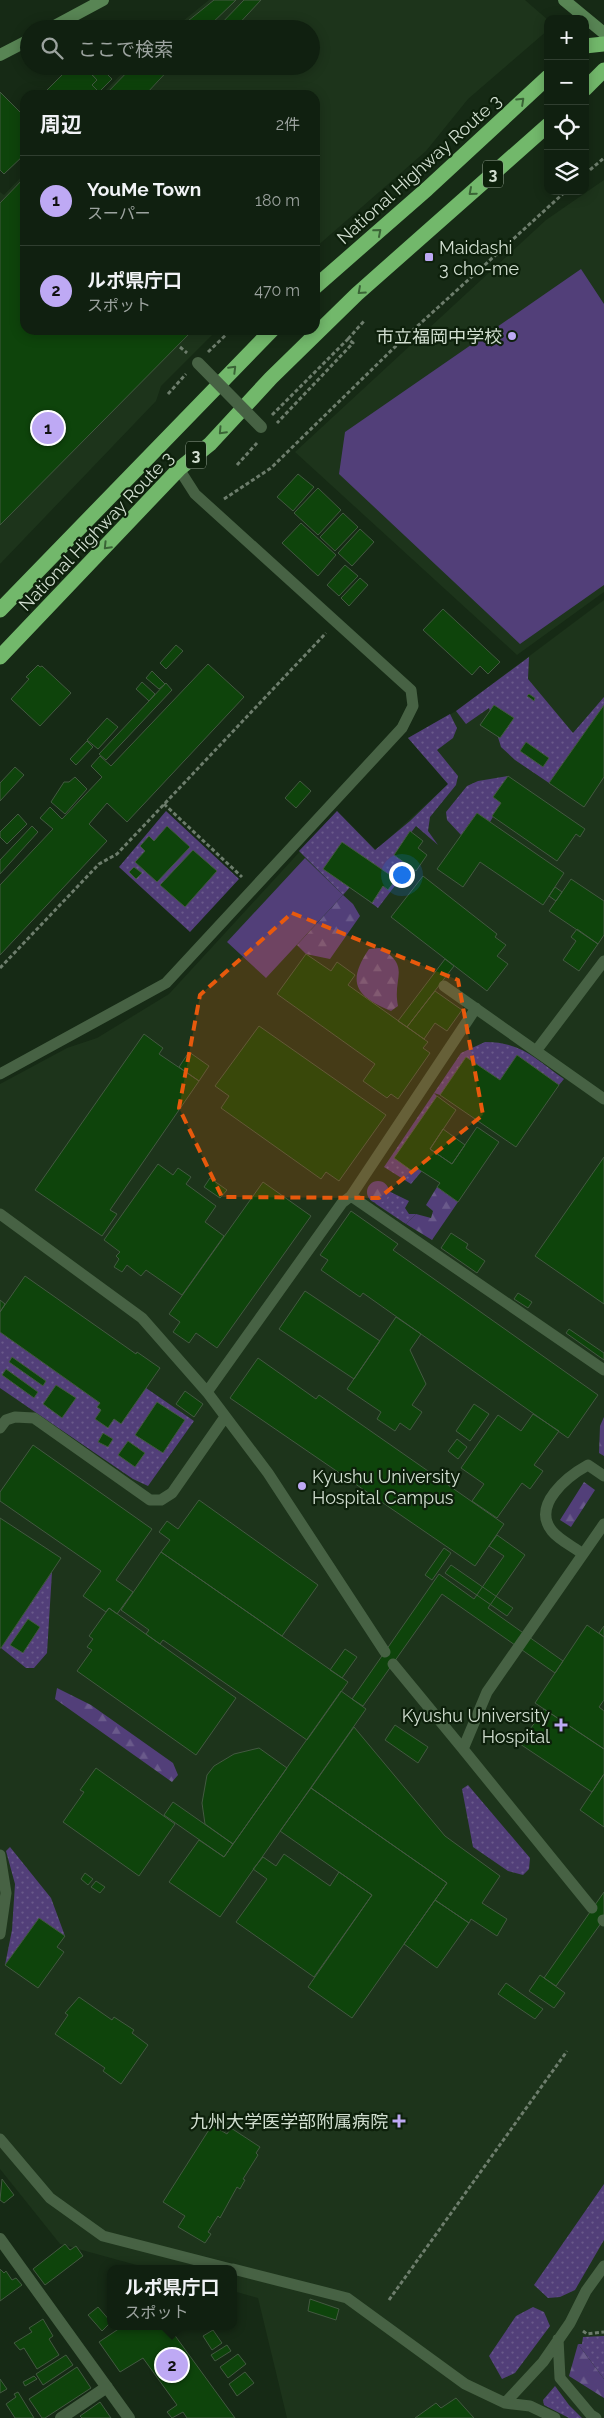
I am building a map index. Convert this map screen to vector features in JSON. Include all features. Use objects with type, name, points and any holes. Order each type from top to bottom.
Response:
[{"type":"highway","points":[[589,46],[604,44]]},
{"type":"highway","points":[[589,84],[604,70]]},
{"type":"highway","name":"National Highway Route 3","points":[[320,284],[427,189],[544,81]]},
{"type":"highway","name":"National Highway Route 3","points":[[320,330],[357,294],[544,129]]},
{"type":"highway","name":"National Highway Route 3","points":[[0,610],[267,335]]},
{"type":"highway","name":"National Highway Route 3","points":[[0,657],[180,469],[210,444],[271,378],[315,335]]},
{"type":"street","points":[[66,20],[104,0]]},
{"type":"street","points":[[564,0],[604,33]]},
{"type":"street","points":[[0,55],[20,45]]},
{"type":"street","points":[[198,363],[265,431]]},
{"type":"street","points":[[0,2239],[129,2418]]},
{"type":"street","points":[[61,2418],[107,2387]]},
{"type":"lane","points":[[0,1074],[166,983],[402,728],[412,706],[411,690],[196,494],[180,469]]},
{"type":"lane","points":[[536,1052],[604,961]]},
{"type":"lane","points":[[444,986],[604,1099]]},
{"type":"lane","points":[[207,1392],[342,1203],[351,1196],[476,1008]]},
{"type":"lane","points":[[351,1196],[604,1370]]},
{"type":"lane","points":[[0,1214],[142,1318],[207,1392],[268,1473],[385,1652]]},
{"type":"lane","points":[[0,1428],[10,1418],[34,1418],[150,1500],[161,1500],[172,1494],[225,1417]]},
{"type":"lane","points":[[583,1554],[552,1531],[545,1515],[549,1500],[568,1476],[588,1465],[604,1476]]},
{"type":"lane","points":[[463,1749],[488,1692],[604,1524]]},
{"type":"lane","points":[[393,1664],[592,1908]]},
{"type":"lane","points":[[0,1855],[6,1893],[0,1934]]},
{"type":"lane","points":[[0,2139],[50,2198],[103,2236],[216,2265]]},
{"type":"lane","points":[[505,2402],[543,2362],[570,2323],[586,2291],[604,2266]]},
{"type":"lane","points":[[237,2270],[347,2298],[465,2384],[505,2402],[530,2406],[554,2418]]},
{"type":"lane","points":[[558,2339],[560,2378],[591,2416],[596,2418]]},
{"type":"path","points":[[589,171],[604,158]]},
{"type":"path","points":[[224,499],[271,468],[401,341],[562,195]]},
{"type":"path","points":[[237,464],[364,321]]},
{"type":"path","points":[[168,394],[226,335]]},
{"type":"path","points":[[265,431],[353,343],[348,338]]},
{"type":"path","points":[[0,968],[99,864],[117,854],[327,632]]},
{"type":"path","points":[[164,804],[244,879]]},
{"type":"path","points":[[389,2300],[567,2051]]},
{"type":"highlighted area","points":[[292,913],[458,980],[483,1115],[379,1198],[222,1197],[179,1108],[200,995]]},
{"type":"shaded area","points":[[209,0],[525,0],[544,17],[544,33],[468,99],[426,151],[320,244],[320,90],[106,90],[120,75],[320,75],[320,20],[184,20]]},
{"type":"shaded area","points":[[20,178],[20,335],[212,335],[161,386],[156,401],[0,564],[0,192],[4,195]]},
{"type":"shaded area","name":"市立福岡中学校","points":[[604,180],[604,592],[517,655],[295,452],[546,220],[582,195],[589,195],[589,190]]},
{"type":"shaded area","name":"Kyushu University Hospital Campus","points":[[604,600],[604,2418],[287,2418],[258,2298],[237,2292],[237,2265],[136,2265],[60,2244],[0,2169],[0,1084],[67,1048],[97,1038],[169,994],[337,811],[376,850],[448,784],[408,738],[456,711]]},
{"type":"green space","name":"市立福岡中学校","points":[[581,269],[604,304],[604,585],[520,644],[339,474],[345,432]]},
{"type":"green space","points":[[529,657],[528,679],[573,733],[604,697],[604,705],[549,783],[515,760],[501,747],[489,708],[466,724],[456,711]]},
{"type":"green space","points":[[450,714],[457,728],[453,738],[437,750],[458,776],[456,785],[430,817],[428,831],[438,845],[416,826],[394,855],[410,866],[378,908],[350,887],[343,895],[299,851],[337,811],[375,850],[410,821],[448,784],[408,738]]},
{"type":"green space","points":[[508,776],[493,797],[501,803],[490,822],[477,813],[461,835],[447,820],[446,812],[467,786],[478,781]]},
{"type":"green space","points":[[166,811],[239,879],[190,932],[119,867]]},
{"type":"green space","points":[[305,858],[343,895],[266,978],[227,942]]},
{"type":"green space","points":[[343,895],[353,904],[360,916],[330,959],[306,954],[297,945]]},
{"type":"green space","points":[[380,948],[390,955],[398,967],[398,1006],[391,1011],[370,1000],[358,987],[358,971],[362,961],[369,949]]},
{"type":"green space","points":[[485,1042],[519,1048],[564,1079],[559,1085],[517,1055],[500,1080],[466,1057],[440,1095],[434,1093],[437,1096],[412,1171],[415,1167],[422,1171],[411,1184],[384,1167],[461,1053]]},
{"type":"green space","points":[[378,1181],[386,1184],[389,1192],[386,1200],[378,1203],[370,1200],[367,1192],[370,1184]]},
{"type":"green space","points":[[372,1183],[409,1201],[405,1208],[409,1214],[416,1214],[406,1224],[376,1204],[370,1197]]},
{"type":"green space","points":[[437,1187],[458,1202],[432,1240],[406,1224],[416,1214],[431,1218],[433,1211],[426,1205]]},
{"type":"green space","points":[[0,1332],[100,1403],[114,1419],[146,1388],[194,1421],[148,1486],[133,1479],[0,1388]]},
{"type":"green space","points":[[604,1417],[604,1456],[599,1453],[600,1426]]},
{"type":"green space","points":[[584,1482],[595,1490],[571,1527],[560,1520]]},
{"type":"green space","points":[[52,1572],[47,1653],[34,1668],[26,1668],[1,1648]]},
{"type":"green space","points":[[57,1688],[91,1705],[173,1763],[178,1775],[172,1782],[55,1699]]},
{"type":"green space","points":[[468,1785],[530,1858],[529,1869],[523,1875],[508,1871],[473,1847],[462,1789]]},
{"type":"green space","points":[[10,1847],[51,1898],[65,1936],[39,1918],[5,1965],[12,1930],[15,1884],[6,1851]]},
{"type":"green space","points":[[604,2184],[604,2240],[575,2290],[560,2297],[548,2298],[534,2285]]},
{"type":"green space","points":[[533,2307],[544,2312],[550,2326],[515,2373],[502,2379],[489,2356],[516,2316]]},
{"type":"green space","points":[[604,2336],[604,2379],[578,2344],[582,2344],[583,2337]]},
{"type":"green space","points":[[578,2344],[604,2379],[604,2398],[569,2376]]},
{"type":"green space","points":[[555,2386],[569,2405],[582,2418],[569,2418],[544,2405],[543,2400]]},
{"type":"building","points":[[214,0],[236,0],[215,20],[189,20]]},
{"type":"building","points":[[244,0],[261,0],[242,20],[225,20]]},
{"type":"building","points":[[62,75],[92,75],[97,80],[92,85],[97,90],[47,90]]},
{"type":"building","points":[[92,75],[108,75],[112,79],[101,90],[97,90],[92,85],[97,80]]},
{"type":"building","points":[[124,75],[164,75],[150,90],[110,90]]},
{"type":"building","points":[[0,92],[20,112],[20,159],[4,174],[0,170]]},
{"type":"building","points":[[20,182],[20,335],[188,335],[0,525],[0,203]]},
{"type":"building","points":[[298,474],[314,487],[293,511],[277,497]]},
{"type":"building","points":[[318,488],[341,510],[318,535],[294,513]]},
{"type":"building","points":[[343,513],[358,527],[335,551],[320,537]]},
{"type":"building","points":[[301,523],[336,555],[318,576],[282,543]]},
{"type":"building","points":[[360,529],[374,542],[352,566],[338,553]]},
{"type":"building","points":[[345,565],[358,576],[339,596],[327,585]]},
{"type":"building","points":[[360,578],[368,585],[349,606],[341,598]]},
{"type":"building","points":[[443,609],[500,662],[488,674],[480,666],[472,675],[423,630]]},
{"type":"building","points":[[176,645],[183,651],[166,669],[160,663]]},
{"type":"building","points":[[208,664],[244,697],[127,822],[107,803],[89,824],[107,841],[0,955],[0,885],[53,829],[40,818],[50,807],[62,819],[102,777],[91,766],[100,756],[111,766]]},
{"type":"building","points":[[38,665],[42,666],[71,693],[40,726],[11,699],[29,679],[26,677]]},
{"type":"building","points":[[152,671],[165,684],[159,689],[146,678]]},
{"type":"building","points":[[142,682],[155,694],[149,701],[136,689]]},
{"type":"building","points":[[166,683],[172,690],[106,760],[99,754]]},
{"type":"building","points":[[529,694],[535,698],[534,701],[527,696]]},
{"type":"building","points":[[494,705],[514,718],[500,738],[480,725]]},
{"type":"building","points":[[604,705],[604,777],[584,807],[549,783]]},
{"type":"building","points":[[107,718],[118,727],[98,749],[87,740]]},
{"type":"building","points":[[87,741],[93,747],[76,765],[70,759]]},
{"type":"building","points":[[526,742],[549,758],[543,767],[520,751]]},
{"type":"building","points":[[15,767],[24,775],[0,801],[0,783]]},
{"type":"building","points":[[508,776],[585,829],[580,837],[576,834],[557,861],[492,816],[501,803],[493,797]]},
{"type":"building","points":[[75,777],[87,789],[65,814],[51,802],[64,782],[69,782]]},
{"type":"building","points":[[300,781],[311,791],[296,808],[285,798]]},
{"type":"building","points":[[477,813],[564,873],[543,905],[480,862],[463,887],[437,869]]},
{"type":"building","points":[[18,814],[27,824],[7,844],[0,837],[0,832]]},
{"type":"building","points":[[32,826],[38,832],[0,874],[0,860]]},
{"type":"building","points":[[167,826],[190,847],[157,882],[135,862],[145,851],[140,846],[149,836],[154,841]]},
{"type":"building","points":[[410,831],[423,841],[418,848],[427,855],[416,871],[394,855]]},
{"type":"building","points":[[342,842],[396,879],[388,890],[383,886],[372,903],[323,869]]},
{"type":"building","points":[[193,850],[217,871],[185,907],[160,885]]},
{"type":"building","points":[[134,867],[142,873],[136,879],[129,872]]},
{"type":"building","points":[[423,876],[497,934],[495,937],[506,945],[497,956],[508,964],[487,991],[391,917]]},
{"type":"building","points":[[571,879],[604,901],[604,935],[598,944],[549,911]]},
{"type":"building","points":[[555,887],[562,892],[556,901],[549,896]]},
{"type":"building","points":[[577,929],[598,944],[579,971],[563,960],[576,941],[571,937]]},
{"type":"building","points":[[306,954],[331,971],[337,962],[355,975],[348,985],[428,1042],[423,1048],[430,1053],[398,1099],[391,1094],[387,1098],[363,1081],[375,1064],[277,994]]},
{"type":"building","points":[[445,959],[454,966],[407,1027],[398,1021]]},
{"type":"building","points":[[435,991],[462,1010],[447,1031],[435,1023],[424,1039],[407,1027]]},
{"type":"building","points":[[259,1026],[386,1115],[339,1181],[326,1172],[321,1179],[221,1108],[229,1096],[215,1086]]},
{"type":"building","points":[[144,1034],[163,1048],[159,1054],[199,1081],[110,1210],[117,1214],[102,1236],[35,1190]]},
{"type":"building","points":[[189,1052],[209,1066],[199,1081],[179,1067]]},
{"type":"building","points":[[517,1055],[559,1085],[516,1147],[440,1095],[466,1057],[500,1080]]},
{"type":"building","points":[[437,1096],[456,1110],[430,1149],[452,1164],[477,1127],[499,1142],[458,1202],[437,1187],[440,1183],[415,1167],[412,1171],[394,1158]]},
{"type":"building","points":[[443,1129],[465,1145],[452,1164],[430,1149]]},
{"type":"building","points":[[604,1157],[604,1304],[535,1256]]},
{"type":"building","points":[[158,1164],[173,1175],[178,1168],[191,1177],[186,1184],[216,1206],[205,1222],[224,1236],[182,1295],[146,1270],[141,1276],[127,1265],[122,1272],[114,1267],[119,1259],[116,1256],[120,1252],[104,1240]]},
{"type":"building","points":[[210,1178],[227,1190],[220,1198],[204,1187]]},
{"type":"building","points":[[263,1182],[311,1216],[217,1348],[196,1333],[189,1343],[173,1332],[180,1322],[169,1314]]},
{"type":"building","points":[[351,1211],[398,1244],[393,1250],[598,1395],[568,1438],[363,1293],[360,1297],[321,1270],[328,1260],[320,1255]]},
{"type":"building","points":[[451,1233],[468,1244],[466,1248],[485,1261],[477,1273],[441,1248]]},
{"type":"building","points":[[25,1276],[136,1354],[137,1352],[160,1368],[121,1424],[114,1419],[108,1428],[95,1419],[101,1410],[97,1407],[100,1403],[0,1332],[0,1312]]},
{"type":"building","points":[[305,1291],[380,1341],[354,1379],[279,1329]]},
{"type":"building","points":[[518,1293],[532,1302],[528,1308],[514,1299]]},
{"type":"building","points":[[0,1300],[5,1304],[0,1312]]},
{"type":"building","points":[[396,1317],[421,1334],[410,1350],[426,1384],[412,1405],[422,1412],[410,1430],[400,1423],[395,1431],[377,1419],[381,1412],[347,1389]]},
{"type":"building","points":[[569,1329],[604,1353],[604,1360],[566,1333]]},
{"type":"building","points":[[12,1357],[46,1381],[43,1386],[9,1362]]},
{"type":"building","points":[[258,1358],[316,1399],[319,1395],[504,1524],[475,1566],[230,1398]]},
{"type":"building","points":[[6,1369],[38,1392],[34,1398],[2,1375]]},
{"type":"building","points":[[56,1385],[76,1398],[62,1418],[43,1404]]},
{"type":"building","points":[[185,1391],[203,1404],[194,1417],[176,1404]]},
{"type":"building","points":[[157,1402],[185,1420],[163,1453],[135,1435]]},
{"type":"building","points":[[474,1404],[489,1414],[470,1441],[456,1431]]},
{"type":"building","points":[[533,1414],[559,1431],[534,1465],[543,1471],[530,1489],[522,1483],[497,1518],[472,1501],[484,1484],[461,1468],[498,1415],[521,1431]]},
{"type":"building","points":[[103,1433],[113,1439],[108,1447],[98,1442]]},
{"type":"building","points":[[457,1439],[467,1447],[458,1459],[448,1451]]},
{"type":"building","points":[[128,1441],[145,1453],[135,1467],[118,1455]]},
{"type":"building","points":[[33,1445],[152,1529],[116,1580],[133,1592],[117,1614],[109,1608],[106,1612],[83,1596],[101,1571],[0,1501],[0,1492]]},
{"type":"building","points":[[199,1500],[318,1585],[282,1636],[161,1552],[170,1540],[159,1532],[167,1521],[178,1529]]},
{"type":"building","points":[[0,1518],[61,1558],[1,1648],[0,1648]]},
{"type":"building","points":[[497,1535],[525,1555],[488,1608],[563,1661],[555,1673],[442,1594],[363,1706],[352,1699],[439,1574],[474,1599],[504,1556],[489,1546]]},
{"type":"building","points":[[444,1548],[451,1553],[432,1580],[425,1575]]},
{"type":"building","points":[[161,1552],[348,1682],[307,1740],[163,1640],[160,1644],[146,1634],[149,1630],[121,1610]]},
{"type":"building","points":[[451,1565],[513,1608],[507,1616],[445,1573]]},
{"type":"building","points":[[109,1608],[236,1698],[196,1755],[77,1671],[92,1650],[87,1647],[93,1639],[89,1636]]},
{"type":"building","points":[[28,1619],[40,1627],[23,1653],[10,1645]]},
{"type":"building","points":[[587,1625],[604,1637],[604,1700],[599,1707],[604,1711],[604,1749],[535,1703]]},
{"type":"building","points":[[604,1626],[604,1637],[599,1633]]},
{"type":"building","points":[[345,1649],[357,1657],[342,1678],[330,1670]]},
{"type":"building","points":[[341,1691],[366,1709],[220,1917],[169,1882],[199,1840],[224,1857]]},
{"type":"building","points":[[544,1709],[604,1749],[604,1774],[592,1792],[520,1744]]},
{"type":"building","points":[[395,1725],[428,1747],[418,1763],[385,1740]]},
{"type":"building","points":[[354,1727],[445,1836],[500,1876],[482,1903],[507,1919],[497,1936],[471,1919],[469,1923],[435,1900],[447,1883],[311,1788]]},
{"type":"building","points":[[259,1748],[287,1768],[233,1844],[205,1824],[202,1803],[207,1775],[214,1766],[234,1754]]},
{"type":"building","points":[[96,1768],[175,1824],[139,1876],[63,1822],[84,1792],[80,1790]]},
{"type":"building","points":[[604,1774],[604,1827],[580,1810]]},
{"type":"building","points":[[311,1788],[447,1883],[352,2018],[308,1987],[372,1895],[280,1831]]},
{"type":"building","points":[[173,1802],[233,1844],[224,1857],[164,1815]]},
{"type":"building","points":[[284,1854],[330,1886],[339,1872],[372,1895],[314,1977],[236,1922],[267,1879],[253,1869],[263,1857],[276,1866]]},
{"type":"building","points":[[85,1873],[93,1879],[88,1885],[81,1879]]},
{"type":"building","points":[[96,1881],[105,1887],[100,1893],[91,1887]]},
{"type":"building","points":[[604,1892],[604,1919],[556,1986],[544,1978]]},
{"type":"building","points":[[435,1900],[469,1923],[437,1968],[404,1944]]},
{"type":"building","points":[[39,1918],[65,1936],[57,1947],[64,1952],[38,1988],[5,1965]]},
{"type":"building","points":[[540,1975],[565,1993],[554,2008],[529,1991]]},
{"type":"building","points":[[506,1983],[543,2009],[535,2019],[498,1994]]},
{"type":"building","points":[[79,1997],[112,2020],[114,2017],[134,2030],[132,2033],[148,2045],[121,2084],[103,2071],[105,2068],[55,2034],[68,2015],[65,2013]]},
{"type":"building","points":[[212,2125],[227,2134],[231,2128],[260,2147],[256,2153],[258,2155],[243,2179],[245,2180],[240,2189],[237,2187],[220,2218],[218,2216],[208,2232],[211,2234],[205,2243],[178,2227],[185,2216],[163,2202]]},
{"type":"building","points":[[2,2179],[14,2195],[4,2203],[0,2200]]},
{"type":"building","points":[[65,2244],[70,2250],[76,2246],[83,2256],[45,2285],[33,2269]]},
{"type":"building","points":[[0,2269],[4,2273],[6,2271],[12,2280],[16,2278],[22,2285],[0,2301]]},
{"type":"building","points":[[310,2299],[339,2309],[336,2320],[308,2311]]},
{"type":"building","points":[[98,2307],[107,2317],[107,2326],[102,2331],[88,2315]]},
{"type":"building","points":[[43,2319],[53,2336],[49,2339],[59,2355],[37,2369],[24,2348],[20,2350],[14,2343],[32,2332],[29,2328]]},
{"type":"building","points":[[117,2330],[171,2330],[235,2418],[187,2418],[183,2412],[172,2418],[167,2412],[177,2405],[143,2358],[120,2372],[99,2342]]},
{"type":"building","points":[[213,2330],[222,2343],[212,2350],[203,2336]]},
{"type":"building","points":[[227,2345],[231,2351],[215,2361],[211,2355]]},
{"type":"building","points":[[238,2354],[246,2364],[228,2378],[220,2367]]},
{"type":"building","points":[[66,2355],[73,2365],[43,2385],[36,2374]]},
{"type":"building","points":[[77,2367],[91,2388],[45,2418],[42,2418],[29,2399]]},
{"type":"building","points":[[245,2372],[254,2383],[237,2396],[229,2384]]},
{"type":"building","points":[[34,2376],[37,2379],[25,2386],[23,2382]]},
{"type":"building","points":[[0,2379],[7,2389],[0,2393]]},
{"type":"building","points":[[18,2392],[34,2418],[15,2418],[6,2404],[16,2397],[14,2394]]},
{"type":"building","points":[[456,2398],[474,2418],[415,2418],[436,2403],[441,2408]]},
{"type":"building","points":[[100,2402],[111,2418],[82,2418],[80,2416]]},
{"type":"place","name":"Maidashi 3 cho-me","points":[[429,257]]},
{"type":"place","name":"市立福岡中学校","points":[[512,336]]},
{"type":"place","name":"YouMe Town","points":[[48,428]]},
{"type":"place","name":"Kyushu University Hospital Campus","points":[[302,1486]]},
{"type":"place","name":"Kyushu University Hospital","points":[[561,1725]]},
{"type":"place","name":"九州大学医学部附属病院","points":[[399,2121]]},
{"type":"place","name":"ルポ県庁口","points":[[172,2365]]}]
